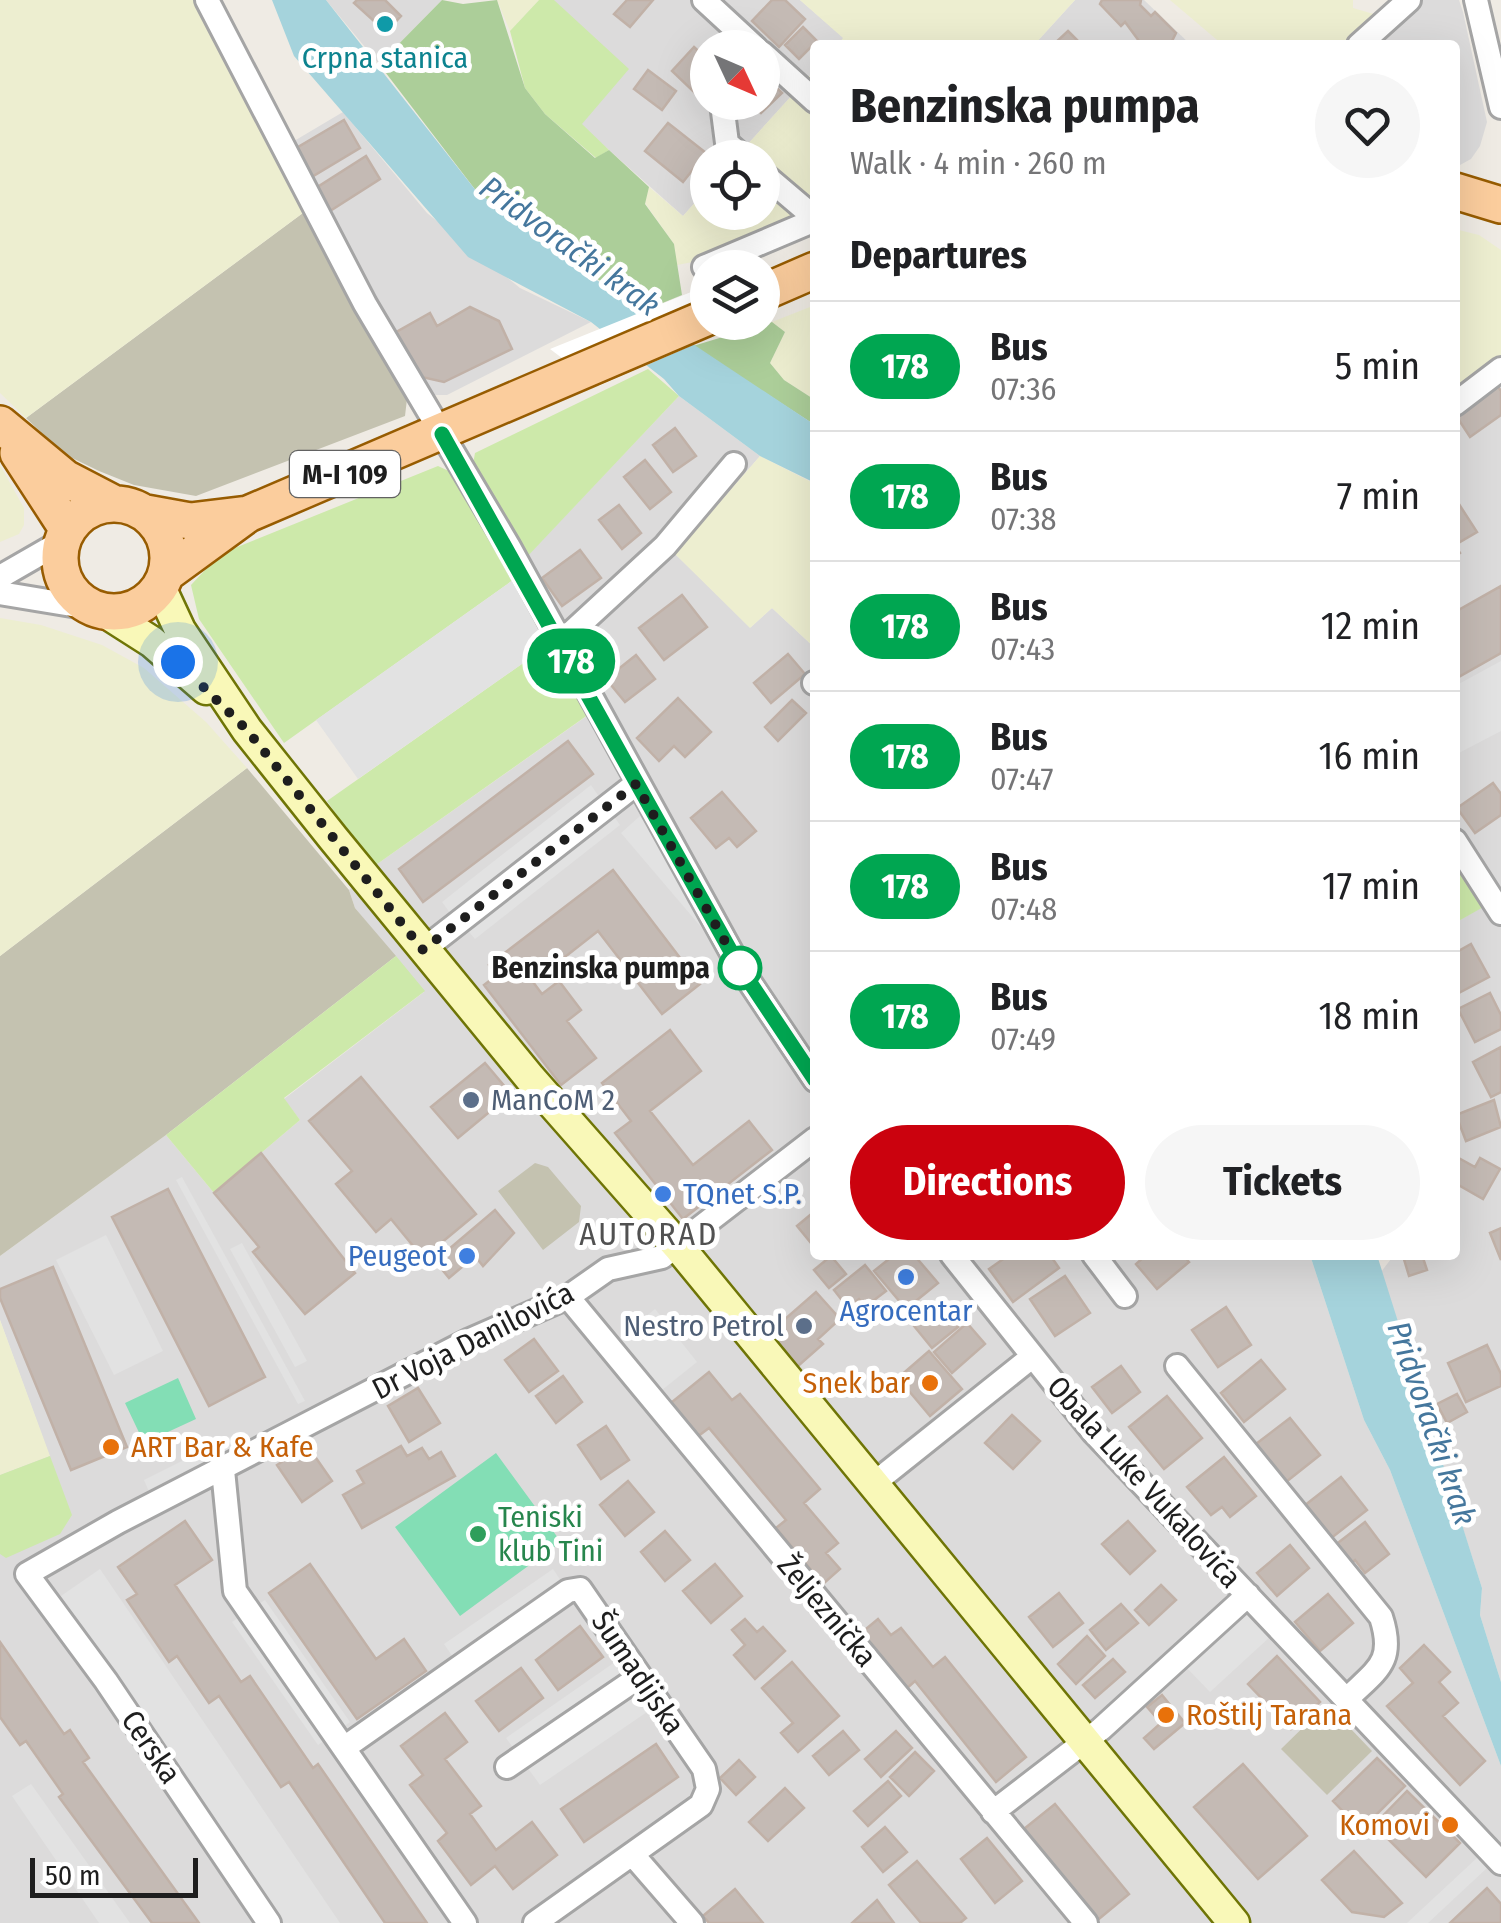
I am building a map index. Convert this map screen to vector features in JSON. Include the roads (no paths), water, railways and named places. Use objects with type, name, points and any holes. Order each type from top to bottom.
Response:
[{"type":"main road","points":[[1460,193],[1501,205]]},
{"type":"main road","points":[[780,285],[810,272]]},
{"type":"main road","name":"M-I 109","points":[[1,425],[77,486],[130,509],[190,521],[248,514],[690,325]]},
{"type":"main road","name":"M-I 109","points":[[1,425],[63,536],[65,582],[98,610],[136,608],[164,580],[248,514]]},
{"type":"main road","points":[[63,536],[96,506],[130,509],[166,540],[164,580]]},
{"type":"street","points":[[206,0],[365,304],[561,642],[739,966],[810,1064]]},
{"type":"street","points":[[704,0],[736,30]]},
{"type":"street","points":[[1365,40],[1409,0]]},
{"type":"street","points":[[1476,0],[1501,107]]},
{"type":"street","points":[[780,69],[810,96]]},
{"type":"street","points":[[780,189],[810,215]]},
{"type":"street","points":[[743,250],[810,221]]},
{"type":"street","points":[[1460,400],[1501,369]]},
{"type":"street","points":[[561,642],[666,546],[734,464]]},
{"type":"street","points":[[0,577],[63,536]]},
{"type":"street","points":[[164,580],[180,630],[247,730],[423,950],[678,1246],[1234,1923]]},
{"type":"street","points":[[0,593],[98,610],[178,662],[247,730]]},
{"type":"street","points":[[423,950],[636,784]]},
{"type":"street","points":[[1460,849],[1501,913]]},
{"type":"street","name":"Dr Voja Danilovića","points":[[27,1574],[470,1340],[568,1297],[608,1270],[662,1257],[810,1144]]},
{"type":"street","name":"Obala Luke Vukalovića","points":[[956,1260],[1094,1433],[1501,1863]]},
{"type":"street","points":[[1098,1260],[1125,1296]]},
{"type":"street","name":"Željeznička","points":[[568,1297],[1086,1923]]},
{"type":"street","points":[[873,1484],[1032,1357]]},
{"type":"street","points":[[1177,1366],[1380,1617],[1387,1637],[1384,1662],[1346,1700]]},
{"type":"street","points":[[223,1470],[236,1591],[465,1923]]},
{"type":"street","name":"Cerska","points":[[27,1574],[106,1681],[269,1923]]},
{"type":"street","name":"Šumadijska","points":[[344,1748],[574,1587],[580,1589],[704,1769],[708,1789],[701,1804],[633,1854]]},
{"type":"street","points":[[992,1812],[1084,1742],[1248,1596]]},
{"type":"street","points":[[507,1767],[639,1677]]},
{"type":"street","points":[[535,1923],[633,1854],[692,1923]]},
{"type":"water","points":[[272,0],[326,0],[477,192],[577,267],[810,422],[810,481],[760,456],[679,396],[664,379],[591,322],[468,257],[294,56]]},
{"type":"water","points":[[1312,1260],[1379,1260],[1482,1588],[1480,1615],[1501,1682],[1501,1766],[1390,1470],[1364,1420]]},
{"type":"place","name":"Crpna stanica","points":[[385,24]]},
{"type":"place","name":"Benzinska pumpa","points":[[740,968]]},
{"type":"place","name":"ManCoM 2","points":[[471,1100]]},
{"type":"place","name":"TQnet S.P.","points":[[663,1194]]},
{"type":"place","name":"Peugeot","points":[[467,1256]]},
{"type":"place","name":"Agrocentar","points":[[906,1277]]},
{"type":"place","name":"Nestro Petrol","points":[[804,1326]]},
{"type":"place","name":"Snek bar","points":[[930,1383]]},
{"type":"place","name":"ART Bar & Кafe","points":[[111,1447]]},
{"type":"place","name":"Teniski klub Tini","points":[[478,1534]]},
{"type":"place","name":"Roštilj Tarana","points":[[1166,1715]]},
{"type":"place","name":"Komovi","points":[[1450,1825]]},
{"type":"district","name":"AUTORAD","points":[[649,1234]]},
{"type":"water label","name":"Pridvorački krak","points":[[570,246]]},
{"type":"water label","name":"Pridvorački krak","points":[[1432,1423]]}]
